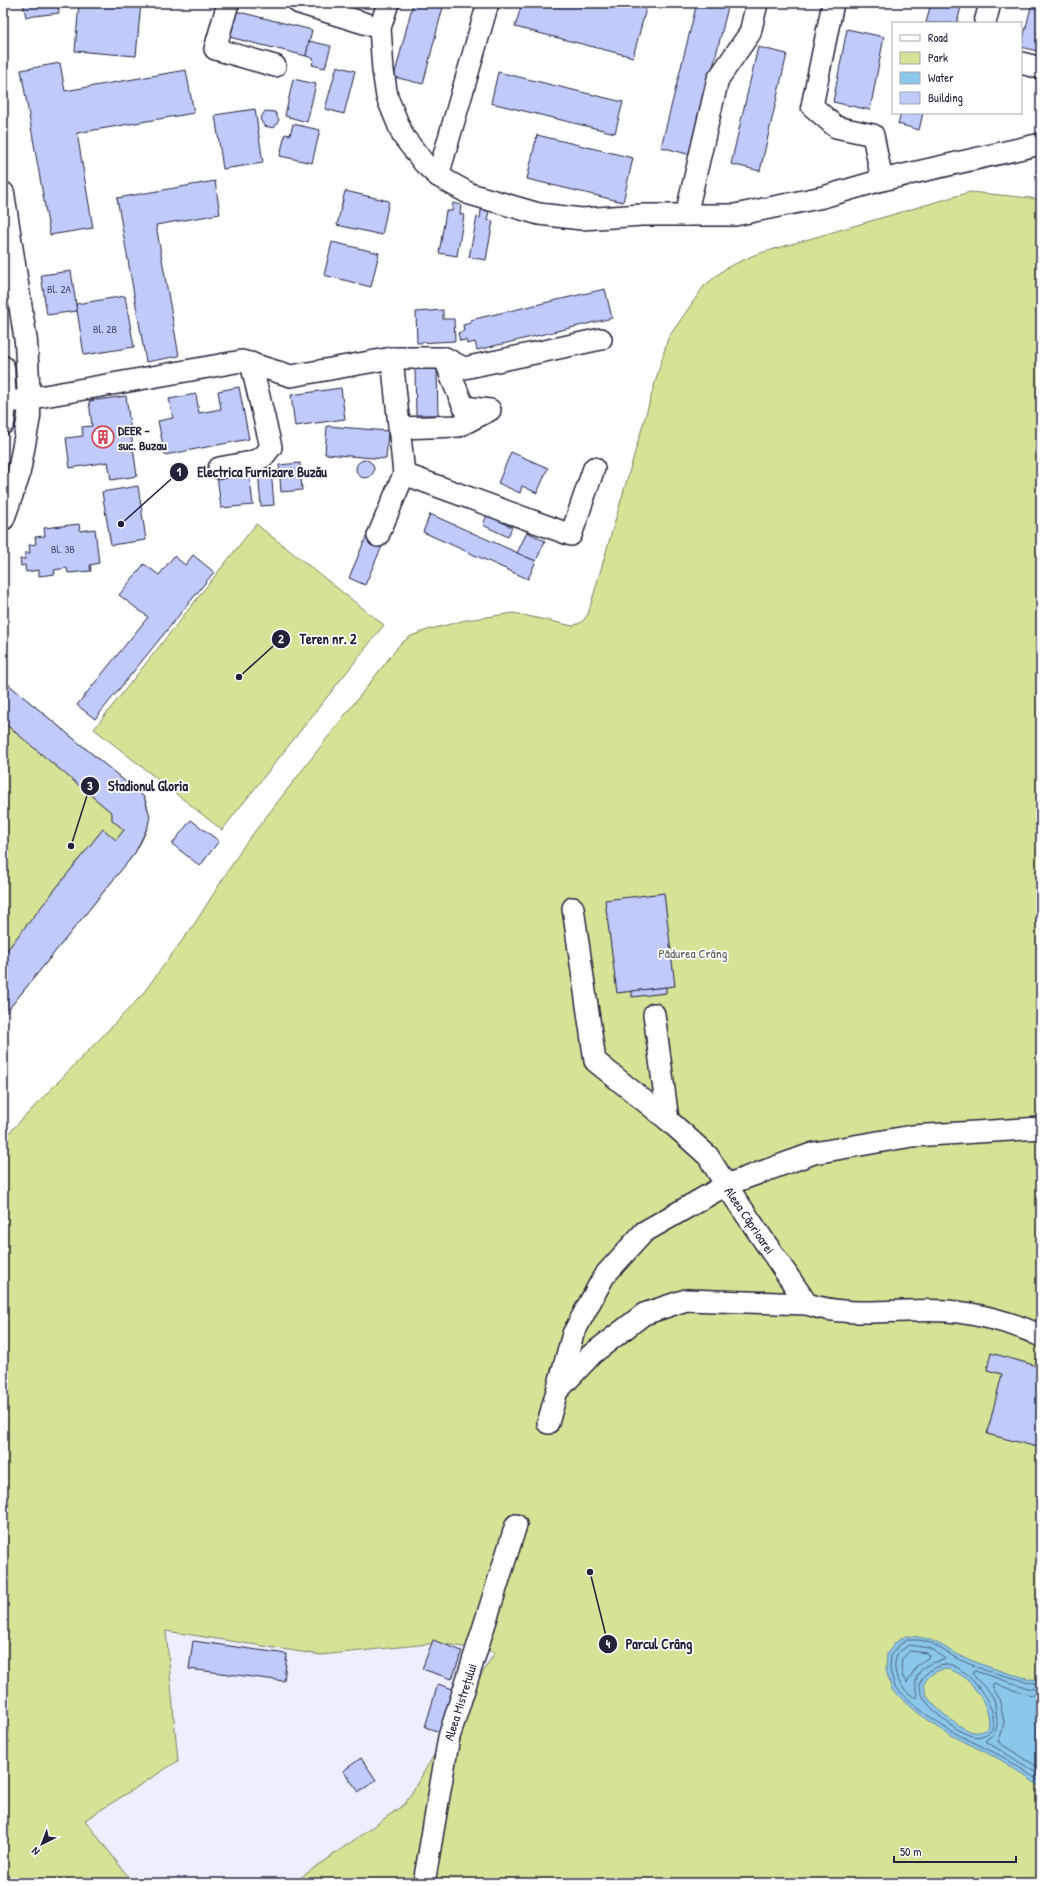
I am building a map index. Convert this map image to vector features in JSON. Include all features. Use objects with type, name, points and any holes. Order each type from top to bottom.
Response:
[{"type":"main road","points":[[3,192],[7,241],[26,342],[29,400],[29,417],[18,477],[3,519]]},
{"type":"main road","points":[[3,367],[4,413]]},
{"type":"lane","points":[[228,3],[215,49],[275,66]]},
{"type":"lane","points":[[299,3],[380,28]]},
{"type":"lane","points":[[388,3],[380,28],[383,70],[387,97],[403,136],[424,163],[438,176],[470,194],[539,214],[582,219],[642,215],[735,215],[823,198],[882,180],[1041,144]]},
{"type":"lane","points":[[438,176],[488,3]]},
{"type":"lane","points":[[686,215],[718,78],[750,33],[757,3]]},
{"type":"lane","points":[[834,3],[812,106],[836,127],[873,135],[882,180]]},
{"type":"lane","points":[[985,22],[990,3]]},
{"type":"lane","points":[[1022,63],[1041,68]]},
{"type":"lane","points":[[458,374],[601,339]]},
{"type":"lane","points":[[4,413],[29,400],[242,361],[291,376],[392,358],[445,358],[458,374],[461,417],[399,428]]},
{"type":"lane","points":[[378,536],[404,474],[392,358]]},
{"type":"lane","points":[[219,468],[252,462],[263,457],[271,447],[251,364]]},
{"type":"lane","points":[[404,474],[571,535],[594,468]]},
{"type":"lane","points":[[548,1423],[573,1334],[604,1276],[644,1232],[726,1184],[708,1156],[668,1120],[595,1061],[573,908]]},
{"type":"lane","points":[[654,1014],[668,1120]]},
{"type":"lane","name":"Aleea Căprioarei","points":[[807,1304],[726,1184],[814,1153],[912,1136],[1041,1128]]},
{"type":"lane","points":[[557,1392],[592,1354],[644,1314],[686,1300],[807,1304],[824,1310],[844,1312],[947,1311],[992,1319],[1030,1330],[1041,1336]]},
{"type":"lane","name":"Aleea Mistrețului","points":[[424,1883],[449,1737],[516,1525]]},
{"type":"shaded area","points":[[165,1631],[321,1655],[438,1643],[495,1652],[405,1804],[293,1883],[133,1883],[85,1820],[178,1761]]},
{"type":"green space","name":"Pădurea Crâng","points":[[970,192],[1041,199],[1041,1883],[293,1883],[405,1804],[495,1652],[438,1643],[321,1655],[166,1631],[178,1761],[85,1820],[133,1883],[3,1883],[3,1139],[141,996],[195,923],[245,844],[400,644],[411,636],[427,630],[466,620],[514,613],[573,626],[582,622],[588,614],[668,338],[704,286],[726,268],[754,255]]},
{"type":"green space","points":[[256,524],[384,625],[222,830],[94,729]]},
{"type":"green space","points":[[3,680],[144,797],[149,819],[146,832],[135,853],[3,1016]]},
{"type":"water","points":[[906,1636],[923,1638],[935,1642],[980,1664],[1010,1674],[1041,1681],[1041,1787],[1001,1760],[945,1732],[917,1712],[892,1690],[886,1670],[887,1654],[895,1643]],"holes":[[[945,1669],[961,1675],[969,1682],[983,1701],[989,1720],[988,1728],[983,1731],[973,1732],[954,1722],[941,1712],[927,1696],[924,1684],[930,1675]]]},
{"type":"building","points":[[23,3],[58,3],[59,13],[26,17]]},
{"type":"building","points":[[79,3],[141,3],[136,56],[75,51]]},
{"type":"building","points":[[413,3],[444,3],[423,84],[394,77]]},
{"type":"building","points":[[522,3],[639,3],[647,5],[633,57],[515,27]]},
{"type":"building","points":[[697,3],[729,3],[691,155],[661,147]]},
{"type":"building","points":[[931,3],[962,3],[957,22],[926,22]]},
{"type":"building","points":[[1032,3],[1041,3],[1041,52],[1022,47]]},
{"type":"building","points":[[235,11],[312,30],[306,56],[229,37]]},
{"type":"building","points":[[847,29],[884,37],[870,110],[833,102]]},
{"type":"building","points":[[309,41],[331,46],[325,68],[312,65],[314,59],[306,56]]},
{"type":"building","points":[[758,47],[787,54],[760,171],[731,164]]},
{"type":"building","points":[[60,63],[65,91],[186,70],[194,113],[77,133],[93,228],[50,235],[21,70]]},
{"type":"building","points":[[337,66],[355,71],[344,114],[325,109]]},
{"type":"building","points":[[498,72],[623,102],[615,133],[491,103]]},
{"type":"building","points":[[293,79],[316,84],[307,122],[285,116]]},
{"type":"building","points":[[255,109],[263,163],[223,169],[215,115]]},
{"type":"building","points":[[265,111],[275,112],[279,120],[274,128],[264,126],[260,119]]},
{"type":"building","points":[[901,114],[923,114],[919,130],[898,124]]},
{"type":"building","points":[[293,124],[320,130],[312,163],[280,156],[285,134],[290,135]]},
{"type":"building","points":[[537,135],[633,158],[623,202],[527,179]]},
{"type":"building","points":[[215,181],[220,214],[156,225],[179,356],[146,362],[117,198]]},
{"type":"building","points":[[345,191],[389,201],[382,235],[337,225]]},
{"type":"building","points":[[453,203],[461,205],[460,214],[464,215],[457,256],[439,253],[446,211],[452,211]]},
{"type":"building","points":[[481,210],[489,211],[487,220],[493,221],[486,260],[469,257],[477,217],[480,218]]},
{"type":"building","points":[[332,242],[379,253],[371,287],[324,275]]},
{"type":"building","points":[[71,271],[77,311],[47,315],[41,275]]},
{"type":"building","points":[[605,289],[612,318],[477,350],[475,342],[467,344],[466,340],[460,341],[458,333],[464,331],[463,325],[471,323],[470,320]]},
{"type":"building","points":[[125,296],[134,347],[84,355],[76,304]]},
{"type":"building","points":[[443,310],[443,319],[454,319],[455,341],[417,343],[416,312]]},
{"type":"building","points":[[415,368],[437,368],[438,415],[416,415]]},
{"type":"building","points":[[239,387],[249,439],[165,455],[158,421],[173,418],[169,399],[196,394],[199,413],[221,409],[218,391]]},
{"type":"building","points":[[341,388],[345,419],[295,426],[291,395]]},
{"type":"building","name":"DEER - suc. Buzau","points":[[126,396],[137,476],[111,480],[108,462],[70,468],[66,438],[83,436],[82,427],[92,426],[89,401]]},
{"type":"building","points":[[327,426],[388,431],[386,459],[325,454]]},
{"type":"building","points":[[511,452],[548,468],[537,493],[522,486],[520,493],[498,483]]},
{"type":"building","points":[[365,460],[371,463],[374,469],[371,475],[365,478],[359,475],[356,469],[359,463]]},
{"type":"building","points":[[300,463],[302,490],[281,492],[279,465]]},
{"type":"building","points":[[271,469],[274,505],[261,506],[258,470]]},
{"type":"building","points":[[249,472],[253,505],[221,508],[217,475]]},
{"type":"building","points":[[138,486],[146,540],[111,545],[102,492]]},
{"type":"building","points":[[430,514],[536,561],[528,579],[423,532]]},
{"type":"building","points":[[487,515],[512,527],[508,537],[483,525]]},
{"type":"building","points":[[79,524],[80,531],[95,529],[99,563],[90,565],[91,571],[68,573],[67,568],[54,570],[55,574],[39,576],[39,570],[26,572],[25,565],[21,566],[20,559],[25,559],[25,553],[30,553],[29,545],[36,544],[35,537],[45,536],[44,528]]},
{"type":"building","points":[[527,532],[545,541],[536,561],[517,553]]},
{"type":"building","points":[[366,537],[383,544],[365,585],[349,578]]},
{"type":"building","points":[[193,555],[214,572],[95,719],[77,705],[148,617],[119,595],[144,564],[159,575],[174,556],[185,565]]},
{"type":"building","points":[[3,680],[144,797],[150,816],[148,826],[135,853],[3,1016],[3,955],[103,829],[116,840],[124,830],[112,820],[112,813],[3,722]]},
{"type":"building","points":[[191,820],[219,841],[200,866],[172,844]]},
{"type":"building","points":[[664,893],[675,986],[617,993],[605,900]]},
{"type":"building","points":[[666,987],[666,993],[632,997],[632,991]]},
{"type":"building","points":[[991,1353],[1041,1367],[1041,1448],[987,1434],[1002,1374],[987,1370]]},
{"type":"building","points":[[433,1640],[462,1651],[452,1679],[422,1669]]},
{"type":"building","points":[[193,1641],[287,1654],[284,1681],[189,1669]]},
{"type":"building","points":[[438,1684],[453,1689],[440,1732],[425,1727]]},
{"type":"building","points":[[361,1758],[376,1780],[359,1792],[343,1771]]},
{"type":"place","name":"DEER - suc. Buzau","points":[[103,437]]},
{"type":"place","name":"Electrica Furnizare Buzău","points":[[121,524]]},
{"type":"place","name":"Teren nr. 2","points":[[239,677]]},
{"type":"place","name":"Stadionul Gloria","points":[[71,846]]},
{"type":"place","name":"Parcul Crâng","points":[[590,1572]]}]
